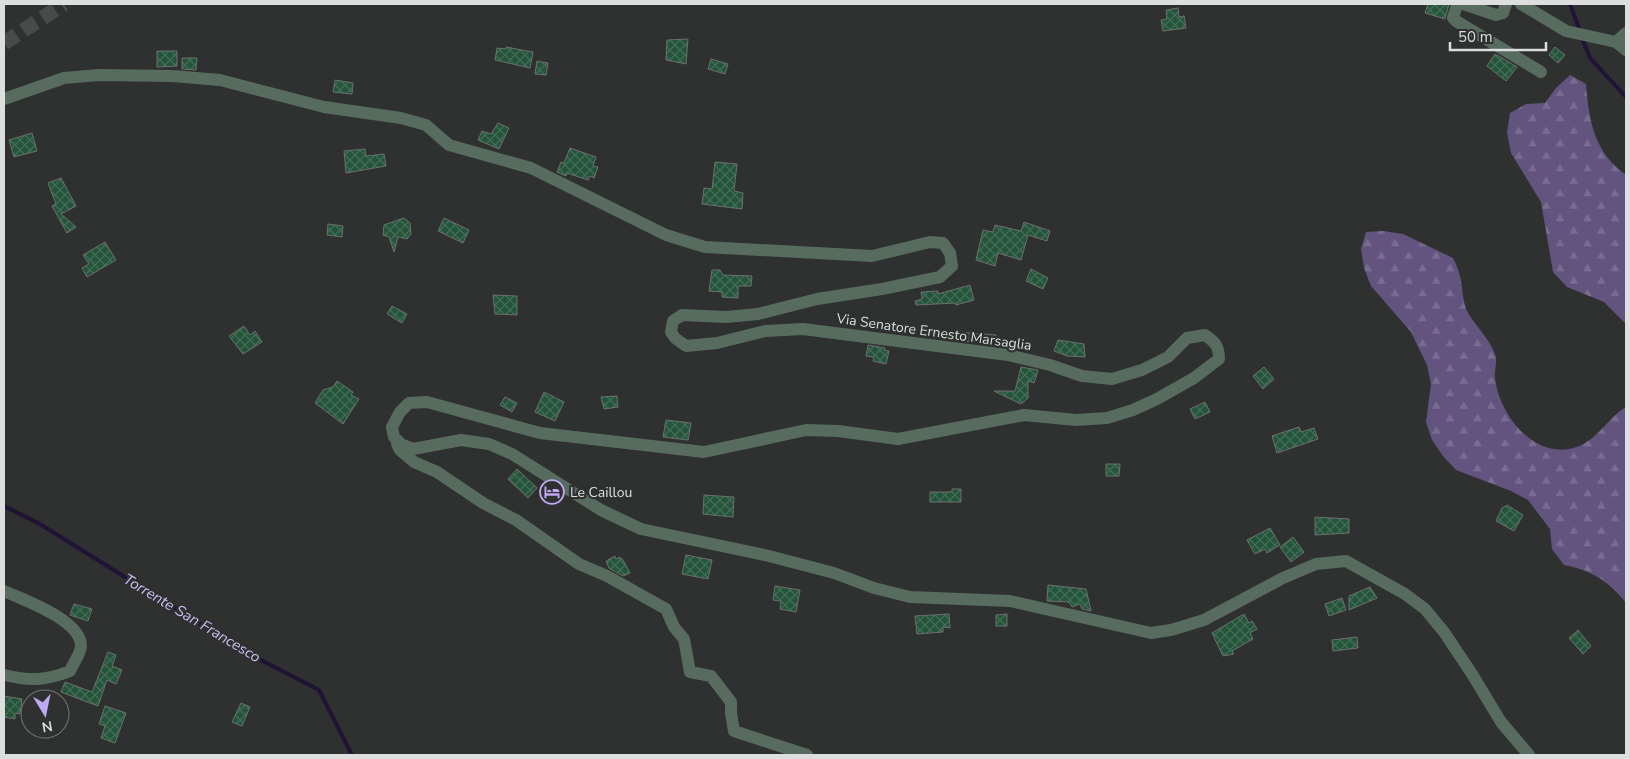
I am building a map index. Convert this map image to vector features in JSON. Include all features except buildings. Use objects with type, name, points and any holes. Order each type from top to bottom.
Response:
[{"type":"street","points":[[1506,4],[1503,13],[1496,15],[1462,4],[1457,5],[1454,12],[1456,21],[1541,72]]},
{"type":"street","points":[[1520,4],[1566,31],[1616,42],[1626,50]]},
{"type":"street","points":[[1616,42],[1626,33]]},
{"type":"street","name":"Via Senatore Ernesto Marsaglia","points":[[4,99],[64,78],[73,77],[172,76],[220,80],[324,107],[401,118],[426,125],[449,145],[531,168],[666,235],[704,247],[872,256],[930,242],[943,242],[950,253],[952,266],[940,277],[882,290],[817,299],[758,314],[726,317],[682,315],[673,321],[671,332],[675,338],[686,346],[717,343],[765,331],[803,329],[1008,355],[1050,365],[1082,376],[1112,379],[1142,370],[1168,357],[1188,338],[1205,335],[1219,349],[1219,359],[1194,378],[1133,410],[1106,418],[1076,420],[1024,415],[898,439],[806,430],[704,452],[540,433],[427,402],[410,403],[400,412],[392,427],[394,437]]},
{"type":"street","points":[[394,437],[400,450],[414,462],[438,472],[483,503],[516,520],[578,564],[607,576],[666,609],[674,627],[684,639],[690,672],[711,676],[731,702],[734,731],[807,755]]},
{"type":"street","points":[[394,437],[401,444],[413,449],[461,440],[489,444],[512,454],[600,510],[641,529],[770,556],[834,573],[874,588],[910,597],[1010,601],[1151,633],[1171,630],[1204,620],[1283,578],[1316,564],[1346,561],[1405,594],[1425,610],[1444,632],[1501,722],[1529,755]]},
{"type":"street","points":[[4,591],[37,605],[68,624],[79,635],[81,648],[70,671],[49,679],[24,680],[4,675]]},
{"type":"green space","points":[[1570,75],[1586,84],[1589,111],[1595,135],[1607,156],[1626,175],[1626,324],[1604,302],[1567,287],[1553,272],[1541,202],[1511,153],[1507,133],[1510,113],[1526,104],[1545,103],[1556,88]]},
{"type":"green space","points":[[1383,231],[1403,234],[1453,258],[1460,276],[1466,309],[1490,343],[1495,354],[1495,377],[1502,404],[1519,429],[1530,439],[1542,446],[1555,449],[1578,447],[1586,443],[1626,407],[1626,603],[1613,588],[1591,573],[1564,565],[1552,549],[1550,529],[1528,500],[1511,491],[1456,470],[1432,440],[1426,422],[1431,384],[1427,365],[1411,332],[1371,286],[1364,268],[1361,249],[1366,232]]},
{"type":"waterway","points":[[1570,4],[1580,31]]},
{"type":"waterway","points":[[1582,38],[1590,58],[1626,97]]},
{"type":"waterway","name":"Torrente San Francesco","points":[[4,506],[40,524],[245,652],[319,690],[352,755]]},
{"type":"tunnel","points":[[4,43],[64,4]]},
{"type":"place","name":"Le Caillou","points":[[552,492]]}]
